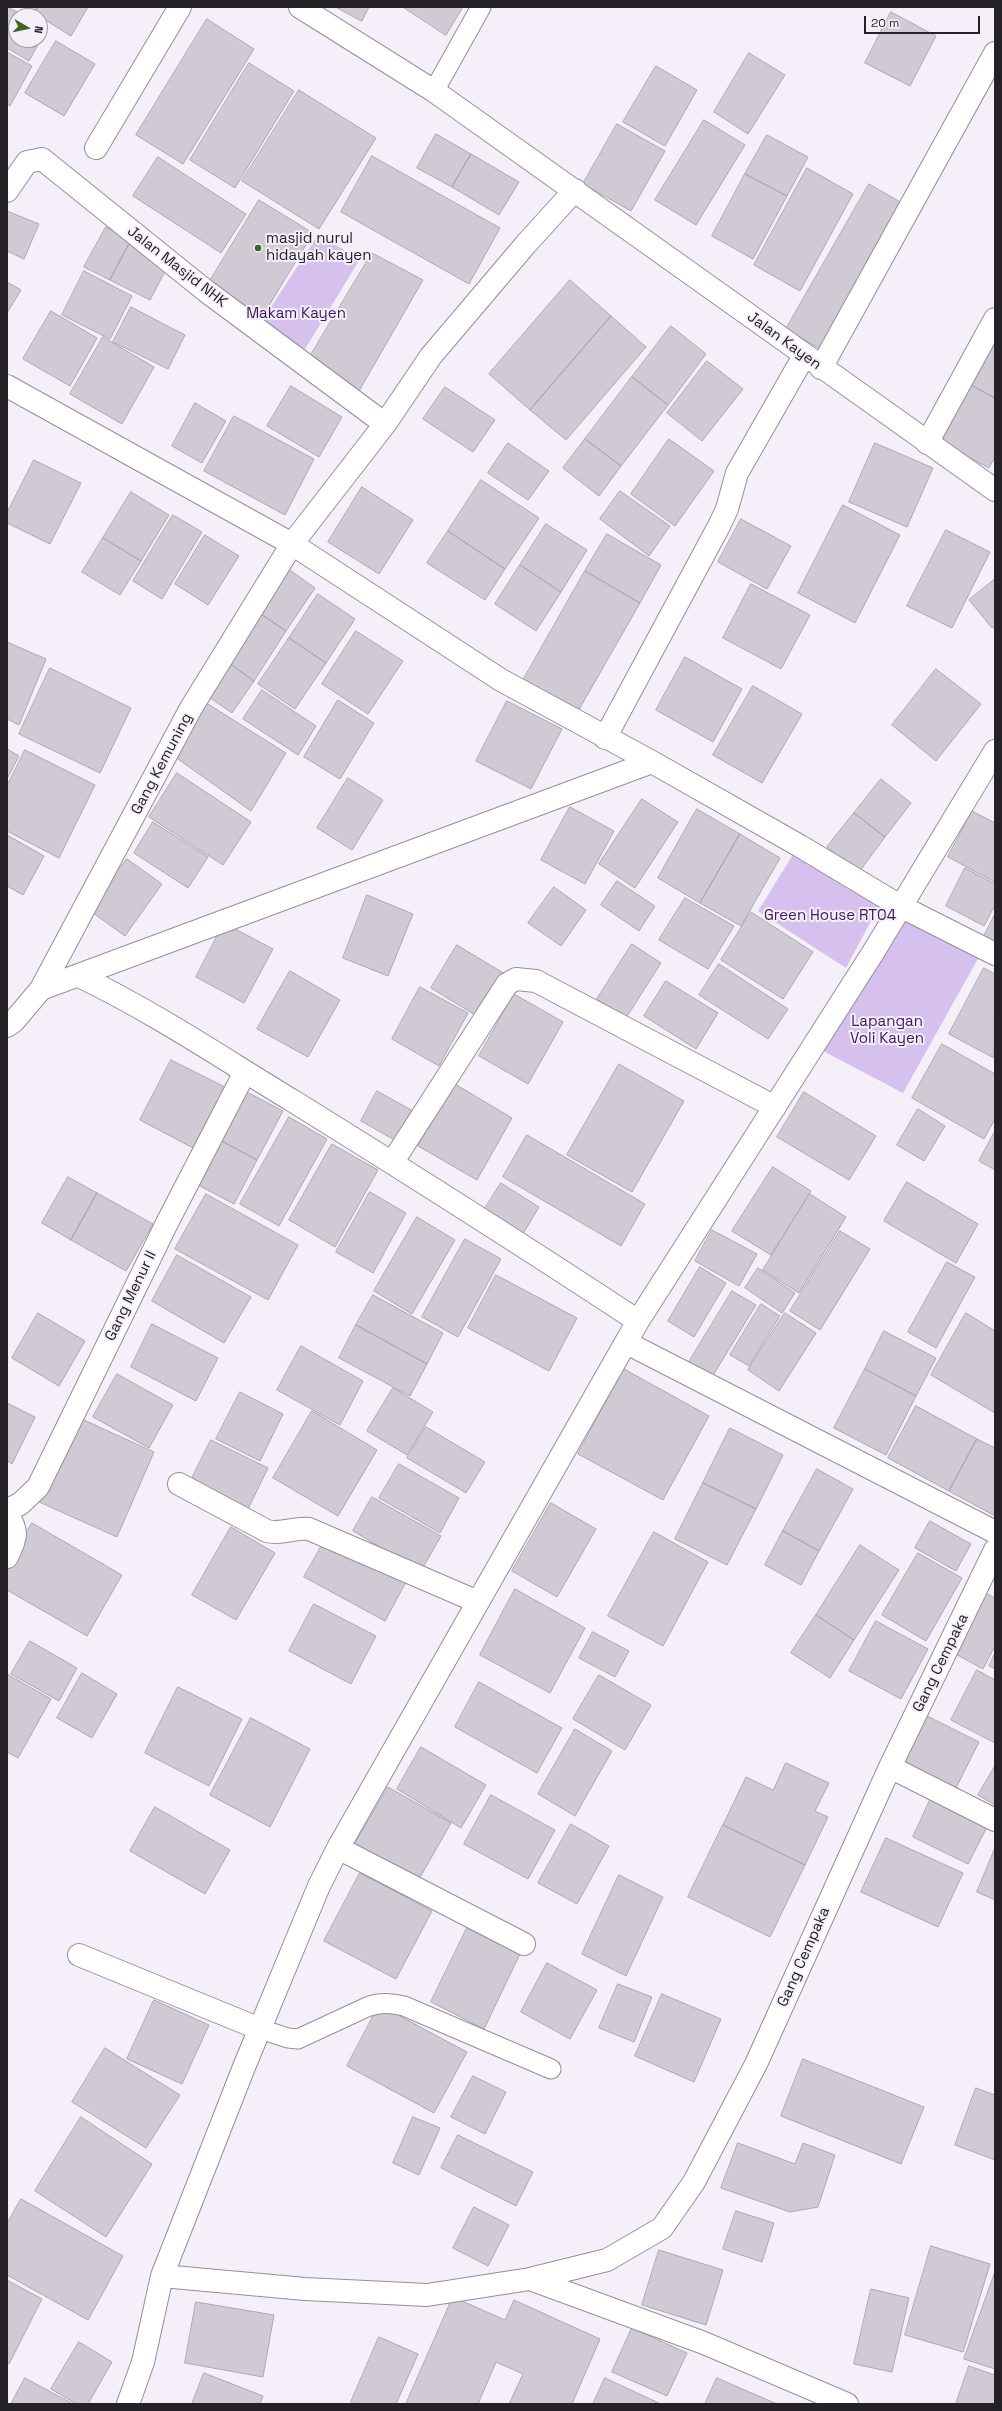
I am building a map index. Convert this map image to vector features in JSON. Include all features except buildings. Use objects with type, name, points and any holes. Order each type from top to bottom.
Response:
[{"type":"street","points":[[96,148],[180,7]]},
{"type":"street","name":"Jalan Kayen","points":[[300,7],[434,91],[995,490]]},
{"type":"street","points":[[605,738],[719,526],[727,509],[737,473],[813,362],[995,53]]},
{"type":"street","name":"Jalan Masjid NHK","points":[[7,191],[27,162],[42,159],[206,291],[385,424]]},
{"type":"street","name":"Gang Kemuning","points":[[7,1026],[14,1021],[42,989],[191,708],[292,544],[385,424],[431,356],[526,244],[575,190]]},
{"type":"street","points":[[927,443],[995,319]]},
{"type":"street","points":[[7,386],[292,544],[501,680],[605,738],[652,762],[800,846],[900,906],[995,954]]},
{"type":"street","points":[[128,2404],[143,2362],[162,2276],[260,2029],[319,1886],[338,1848],[627,1343],[638,1321],[874,951],[995,751]]},
{"type":"street","points":[[42,989],[652,762]]},
{"type":"street","points":[[79,976],[118,995],[450,1198],[638,1321]]},
{"type":"street","points":[[392,1163],[507,984],[516,979],[536,980],[775,1107]]},
{"type":"street","name":"Gang Menur II","points":[[7,1510],[20,1504],[38,1486],[167,1223],[245,1072]]},
{"type":"street","points":[[627,1343],[995,1532]]},
{"type":"street","points":[[179,1484],[267,1531],[282,1533],[301,1528],[309,1529],[478,1602]]},
{"type":"street","points":[[7,1514],[16,1526],[15,1537],[7,1557]]},
{"type":"street","name":"Gang Cempaka","points":[[162,2276],[305,2288],[427,2296],[530,2279],[607,2260],[662,2228],[694,2182],[756,2064],[890,1767],[995,1550]]},
{"type":"street","points":[[890,1767],[995,1820]]},
{"type":"street","points":[[338,1848],[524,1944]]},
{"type":"street","points":[[79,1955],[260,2029]]},
{"type":"street","points":[[530,2279],[704,2343],[848,2404]]},
{"type":"lane","points":[[434,91],[482,7]]},
{"type":"lane","points":[[260,2029],[288,2038],[298,2039],[376,2003],[391,2003],[404,2006],[551,2069]]},
{"type":"green space","name":"Makam Kayen","points":[[318,235],[360,259],[305,349],[260,324]]},
{"type":"green space","name":"Green House RT04","points":[[794,853],[879,906],[846,968],[758,911]]},
{"type":"green space","name":"Lapangan Voli Kayen","points":[[904,918],[980,955],[903,1093],[823,1051]]},
{"type":"place","name":"masjid nurul hidayah kayen","points":[[258,248]]}]
